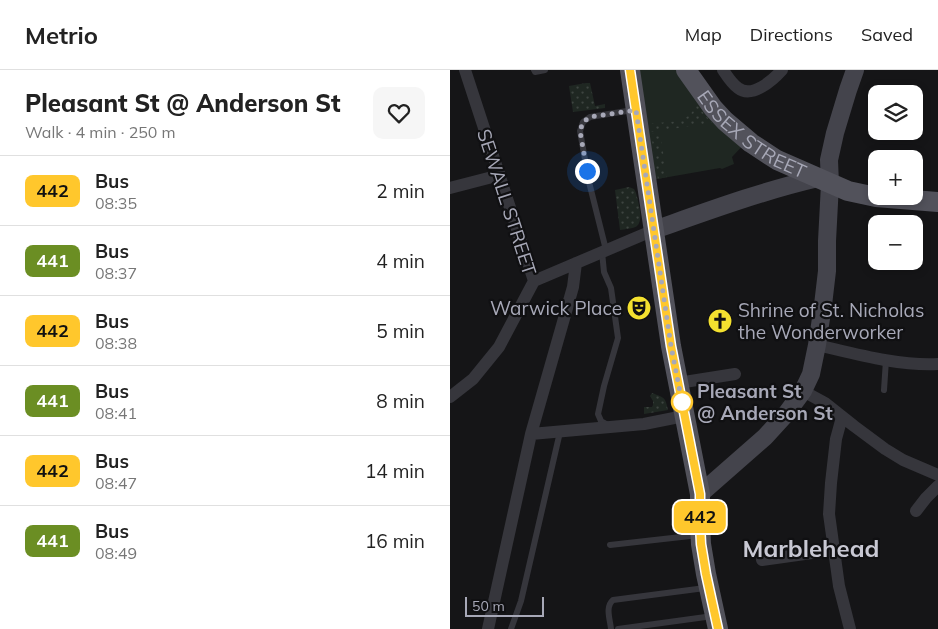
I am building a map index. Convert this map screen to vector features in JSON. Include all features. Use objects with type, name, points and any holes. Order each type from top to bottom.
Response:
[{"type":"main road","points":[[630,70],[671,346],[700,494],[700,535],[716,622]]},
{"type":"main road","name":"ESSEX STREET","points":[[686,70],[713,108],[725,121],[777,160],[824,181],[869,196],[938,202]]},
{"type":"main road","points":[[700,494],[765,436],[786,414],[803,391],[810,374],[817,345],[827,271],[824,181],[835,133],[855,70]]},
{"type":"main road","points":[[777,160],[784,186]]},
{"type":"main road","points":[[654,230],[725,204],[784,186],[824,181]]},
{"type":"street","name":"SEWALL STREET","points":[[450,397],[473,380],[499,347],[534,281],[465,70]]},
{"type":"street","points":[[723,70],[739,90],[750,92],[773,80],[782,70]]},
{"type":"street","points":[[450,188],[500,175]]},
{"type":"street","points":[[534,281],[654,230]]},
{"type":"street","points":[[488,629],[531,434],[573,288],[576,263]]},
{"type":"street","points":[[817,345],[886,360],[920,365],[938,364]]},
{"type":"street","points":[[678,382],[734,374]]},
{"type":"street","points":[[803,391],[825,403],[885,449],[903,460],[938,475]]},
{"type":"street","points":[[531,434],[611,428],[684,416]]},
{"type":"street","points":[[842,416],[836,439],[829,514],[839,586],[850,629]]},
{"type":"street","points":[[916,512],[938,486]]},
{"type":"street","points":[[762,560],[833,550]]},
{"type":"lane","points":[[534,70],[535,72],[545,70]]},
{"type":"lane","points":[[611,428],[601,420],[598,414],[618,338],[611,288],[604,272],[604,251],[587,175],[580,131],[583,122],[590,117],[636,110]]},
{"type":"lane","points":[[884,390],[886,360]]},
{"type":"lane","points":[[511,629],[521,601],[560,432]]},
{"type":"lane","points":[[610,545],[700,535]]},
{"type":"lane","points":[[611,629],[608,607],[614,600],[709,588]]},
{"type":"lane","points":[[618,629],[716,622]]},
{"type":"shaded area","points":[[630,70],[686,70],[748,140],[732,157],[734,164],[722,169],[646,181]]},
{"type":"shaded area","points":[[590,83],[595,106],[605,104],[605,108],[573,112],[569,86]]},
{"type":"shaded area","points":[[696,104],[712,123],[651,132],[650,124],[683,119],[689,116]]},
{"type":"shaded area","points":[[660,133],[667,177],[658,179],[651,134]]},
{"type":"shaded area","points":[[629,187],[634,189],[636,193],[640,219],[637,226],[620,230],[615,190]]},
{"type":"shaded area","points":[[652,393],[664,398],[668,410],[644,414],[644,407],[652,407],[653,405],[650,396]]},
{"type":"bus line","name":"442","points":[[630,70],[671,346],[700,494],[701,544],[718,629]]},
{"type":"place","name":"Warwick Place","points":[[639,308]]},
{"type":"place","name":"Shrine of St. Nicholas the Wonderworker","points":[[720,321]]},
{"type":"place","name":"Pleasant St @ Anderson St","points":[[682,402]]},
{"type":"district","name":"Marblehead","points":[[811,548]]},
{"type":"route","points":[[587,171],[580,131],[583,122],[590,117],[636,110],[671,346],[682,402]]}]
